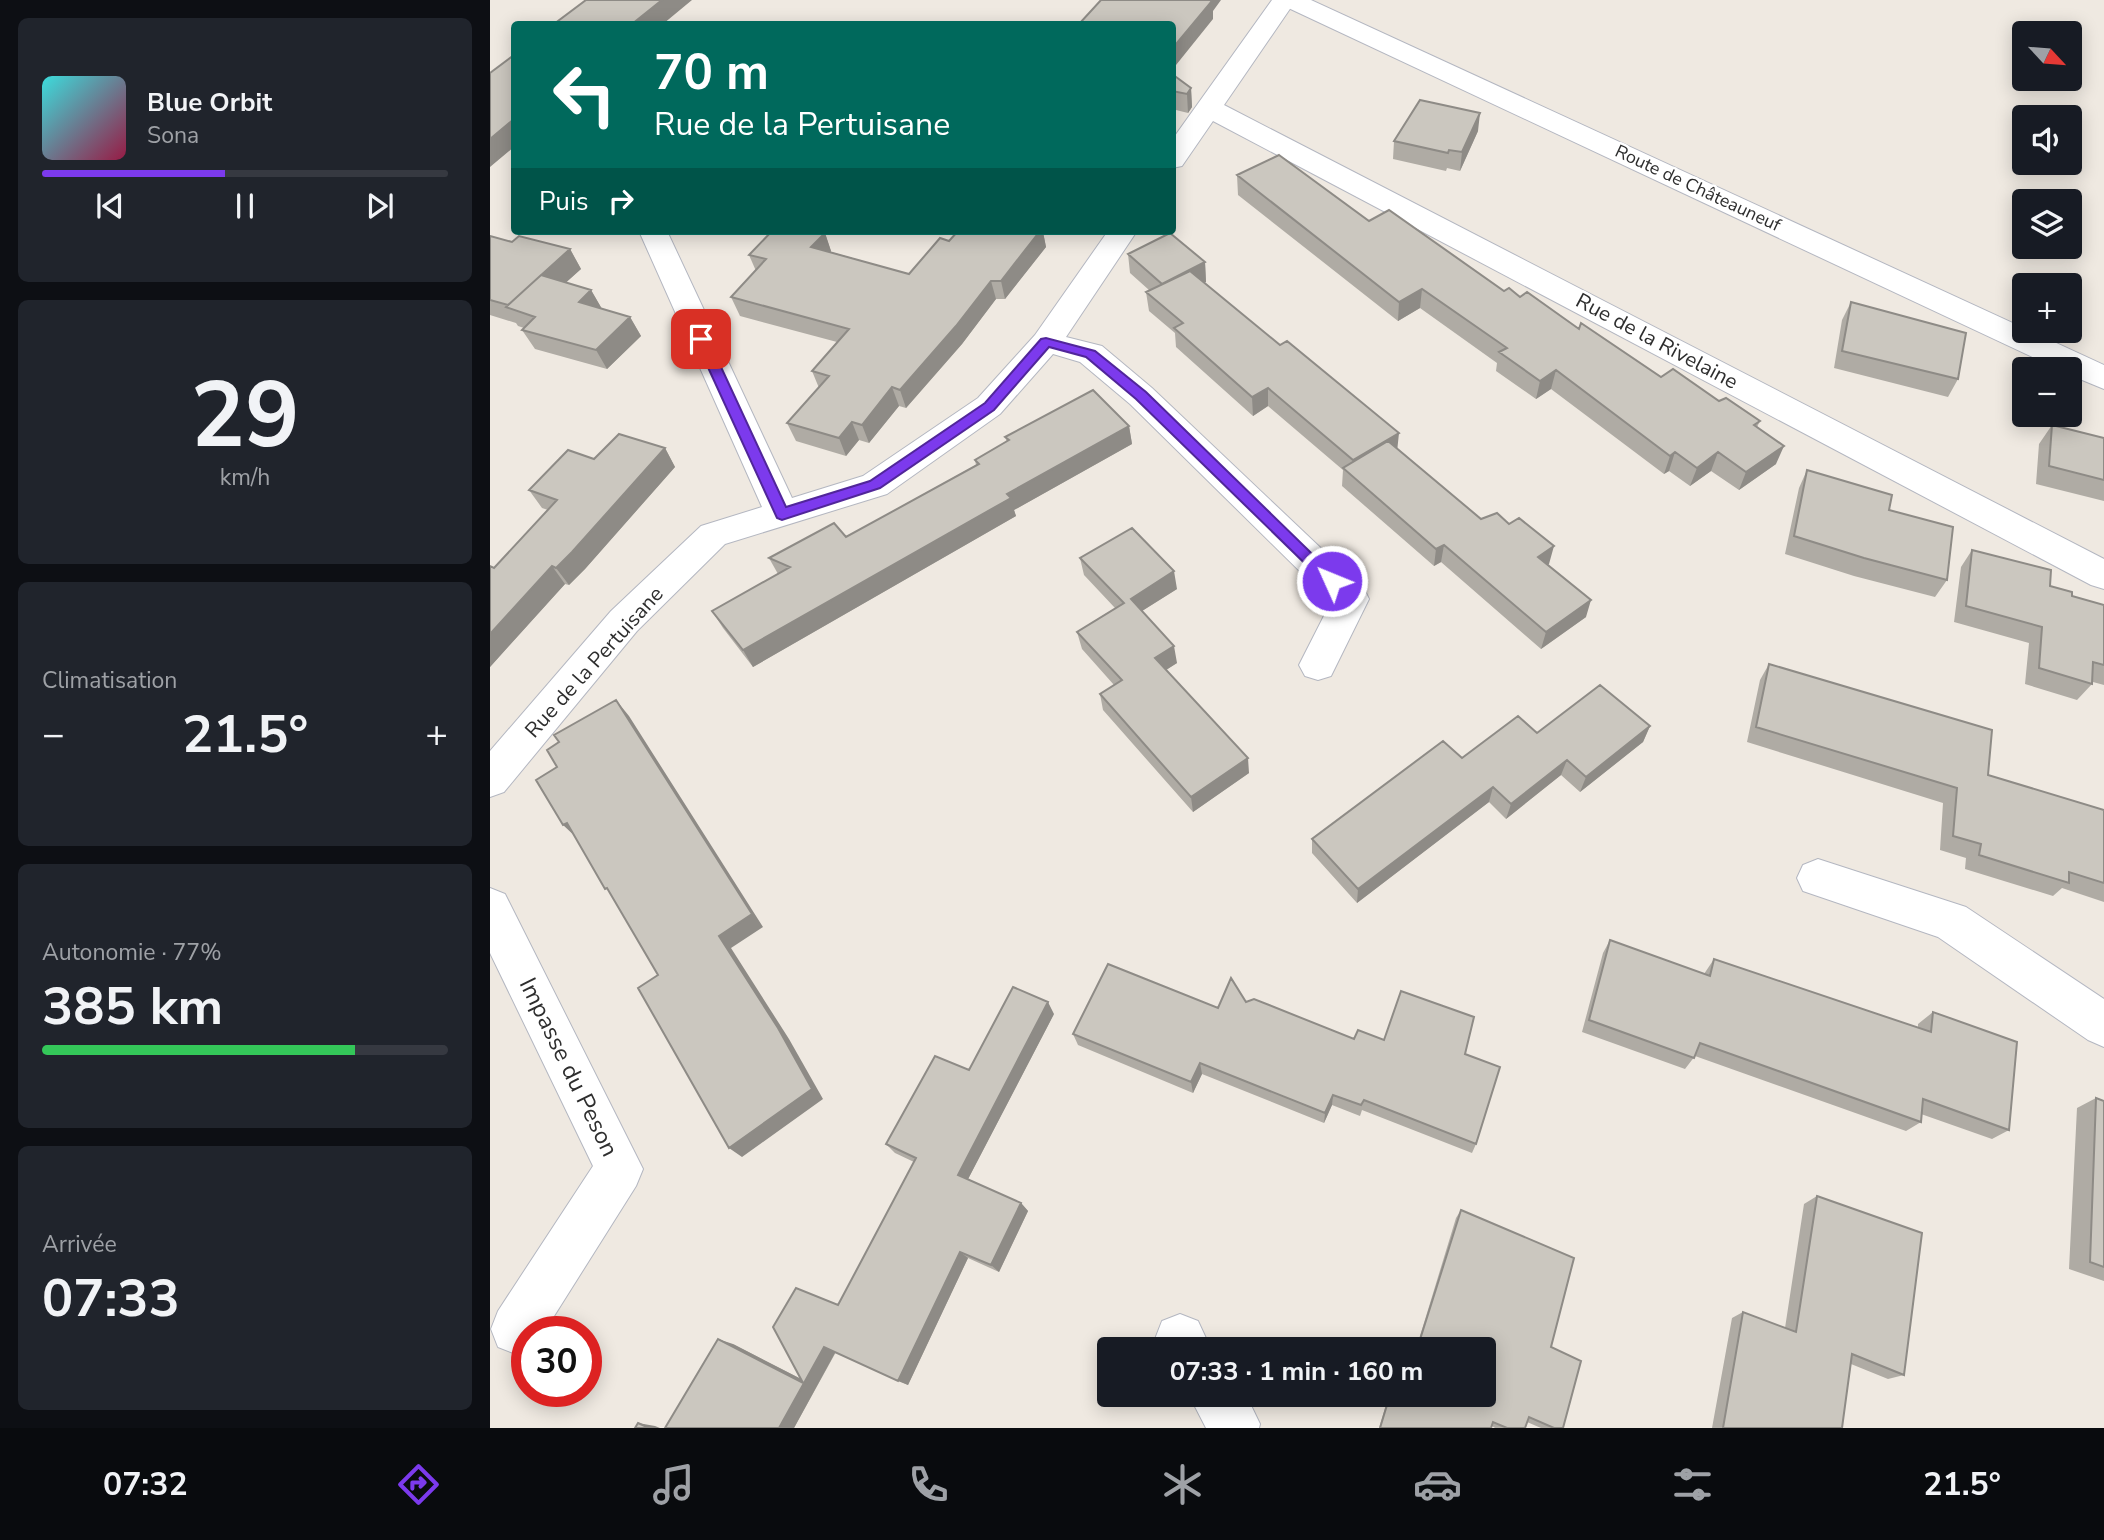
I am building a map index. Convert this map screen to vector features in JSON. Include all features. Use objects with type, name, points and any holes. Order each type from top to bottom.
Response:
[{"type":"street","points":[[1176,154],[1284,0]]},
{"type":"street","name":"Route de Châteauneuf","points":[[1291,0],[2104,378]]},
{"type":"street","name":"Rue de la Rivelaine","points":[[1209,108],[2104,575]]},
{"type":"street","points":[[648,235],[782,514]]},
{"type":"street","name":"Rue de la Pertuisane","points":[[490,780],[624,621],[713,535],[875,485],[989,406],[1046,342],[1120,235]]},
{"type":"street","points":[[1046,342],[1091,354],[1141,396],[1351,599],[1318,664]]},
{"type":"street","points":[[1818,878],[1951,921],[2104,1025]]},
{"type":"street","name":"Impasse du Peson","points":[[490,908],[619,1169],[524,1316]]},
{"type":"street","points":[[1223,1407],[1234,1424],[1232,1428]]},
{"type":"building","points":[[586,0],[662,0],[636,21],[558,21]]},
{"type":"building","points":[[1101,0],[1212,1],[1176,44],[1176,21],[1082,21]]},
{"type":"building","points":[[511,57],[511,122],[490,139],[490,73]]},
{"type":"building","points":[[1176,77],[1191,88],[1187,94],[1176,92]]},
{"type":"building","points":[[1420,100],[1480,113],[1462,152],[1449,150],[1448,153],[1394,141]]},
{"type":"building","points":[[1279,155],[1369,221],[1389,210],[1504,291],[1509,288],[1520,297],[1527,292],[1579,329],[1581,323],[1661,377],[1673,369],[1719,401],[1726,398],[1760,421],[1754,425],[1784,446],[1746,472],[1718,452],[1697,468],[1675,452],[1670,456],[1556,370],[1540,381],[1499,352],[1507,348],[1422,289],[1399,302],[1237,175]]},
{"type":"building","points":[[768,235],[823,235],[811,247],[909,274],[940,238],[949,241],[954,235],[1037,235],[1001,281],[991,281],[900,390],[892,387],[862,425],[852,422],[839,438],[787,423],[829,376],[812,371],[849,329],[731,297],[766,259],[749,255]]},
{"type":"building","points":[[1166,235],[1172,235],[1205,262],[1162,284],[1128,254]]},
{"type":"building","points":[[490,236],[512,242],[519,236],[570,249],[508,305],[490,300]]},
{"type":"building","points":[[1190,271],[1280,345],[1287,341],[1399,433],[1353,460],[1268,388],[1252,397],[1174,328],[1183,323],[1146,292]]},
{"type":"building","points":[[541,275],[591,290],[579,302],[630,317],[596,350],[522,330],[535,317],[506,307]]},
{"type":"building","points":[[1851,302],[1966,333],[1958,379],[1842,351]]},
{"type":"building","points":[[1093,390],[1129,426],[1007,494],[1011,498],[743,650],[712,611],[790,567],[769,558],[834,523],[846,537],[979,464],[975,460],[1009,440],[1005,437]]},
{"type":"building","points":[[2052,427],[2104,438],[2104,480],[2049,466]]},
{"type":"building","points":[[619,434],[665,448],[572,552],[556,568],[552,566],[490,634],[490,566],[494,568],[557,500],[529,490],[568,450],[594,459]]},
{"type":"building","points":[[1388,441],[1481,519],[1497,513],[1509,524],[1519,518],[1554,546],[1538,557],[1591,600],[1546,632],[1444,545],[1436,549],[1343,468]]},
{"type":"building","points":[[1807,470],[1892,495],[1889,510],[1953,527],[1947,580],[1794,536]]},
{"type":"building","points":[[1132,528],[1174,571],[1131,599],[1174,646],[1155,658],[1248,758],[1191,797],[1100,694],[1122,680],[1077,632],[1124,603],[1080,558]]},
{"type":"building","points":[[1972,550],[2051,570],[2050,586],[2072,592],[2072,596],[2104,605],[2104,665],[2093,662],[2092,684],[2039,668],[2042,627],[1966,606]]},
{"type":"building","points":[[1769,664],[1992,730],[1988,775],[2104,810],[2104,883],[2069,872],[2069,883],[1979,855],[1981,844],[1953,836],[1957,788],[1756,727]]},
{"type":"building","points":[[1600,685],[1650,726],[1586,777],[1567,760],[1511,804],[1493,787],[1358,889],[1312,839],[1443,741],[1462,758],[1518,716],[1537,733]]},
{"type":"building","points":[[616,700],[752,914],[719,936],[778,1028],[812,1089],[729,1148],[638,988],[658,975],[567,823],[563,825],[536,780],[557,767],[547,750],[559,742],[554,735]]},
{"type":"building","points":[[1610,940],[1710,976],[1714,959],[1931,1032],[1933,1012],[2017,1042],[2009,1130],[1923,1099],[1921,1122],[1700,1043],[1694,1058],[1589,1020]]},
{"type":"building","points":[[1108,964],[1218,1008],[1231,978],[1246,1002],[1254,999],[1354,1039],[1358,1030],[1384,1040],[1401,991],[1474,1017],[1465,1054],[1500,1067],[1476,1144],[1364,1100],[1361,1105],[1333,1095],[1325,1113],[1200,1063],[1191,1082],[1073,1034]]},
{"type":"building","points":[[1013,987],[1048,1002],[958,1175],[1021,1203],[991,1265],[960,1252],[898,1381],[824,1347],[779,1428],[665,1428],[718,1339],[803,1383],[773,1327],[796,1288],[838,1305],[916,1158],[886,1144],[935,1056],[969,1070]]},
{"type":"building","points":[[2096,1098],[2104,1101],[2104,1267],[2090,1262]]},
{"type":"building","points":[[1817,1196],[1922,1233],[1904,1375],[1852,1354],[1842,1428],[1723,1428],[1743,1312],[1796,1332]]},
{"type":"building","points":[[1461,1210],[1574,1258],[1551,1347],[1581,1361],[1563,1428],[1554,1428],[1529,1417],[1525,1428],[1507,1428],[1493,1422],[1491,1428],[1380,1428],[1386,1407],[1496,1407],[1496,1337],[1421,1337]]},
{"type":"building","points":[[638,1423],[649,1428],[635,1428]]},
{"type":"route","points":[[701,339],[782,514],[875,485],[989,406],[1046,342],[1091,354],[1141,396],[1332,581]]}]
